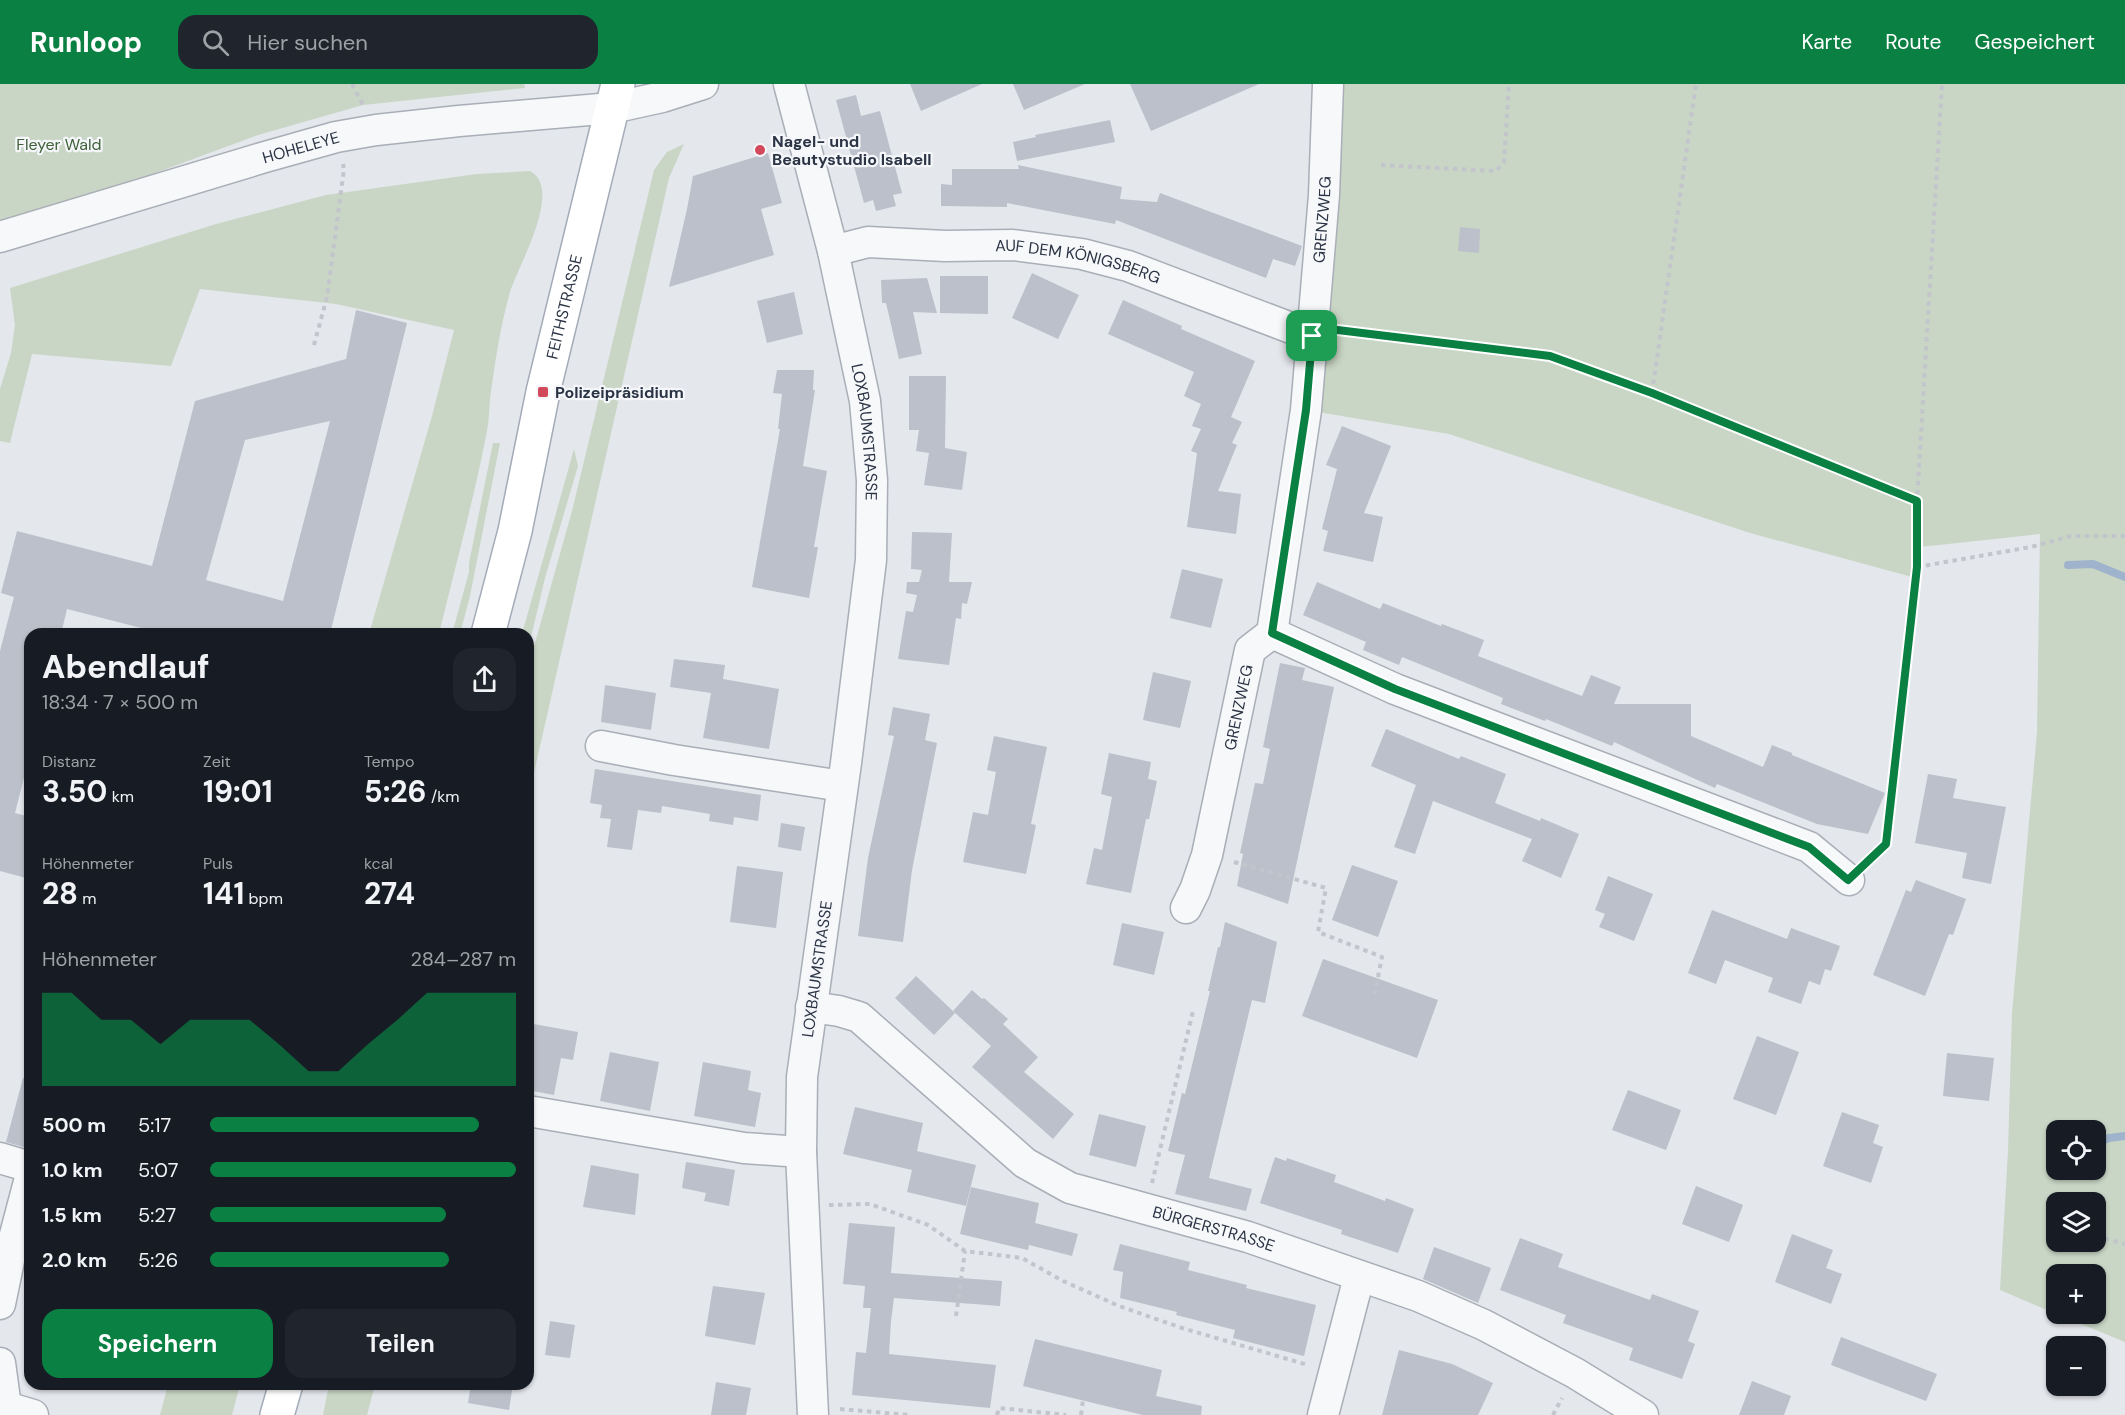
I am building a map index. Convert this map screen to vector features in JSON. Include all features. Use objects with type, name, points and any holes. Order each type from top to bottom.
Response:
[{"type":"main road","name":"FEITHSTRASSE","points":[[490,628],[515,531],[543,392],[615,96]]},
{"type":"main road","points":[[277,1415],[284,1390]]},
{"type":"street","name":"HOHELEYE","points":[[0,237],[336,137],[459,121],[615,96],[662,97],[703,84]]},
{"type":"street","name":"LOXBAUMSTRASSE","points":[[789,84],[833,251],[865,401],[872,480],[871,560],[802,1077],[801,1152],[813,1411]]},
{"type":"street","name":"GRENZWEG","points":[[1186,908],[1207,855],[1250,650],[1272,633],[1306,410],[1324,195],[1328,84]]},
{"type":"street","name":"AUF DEM KÖNIGSBERG","points":[[833,251],[868,242],[945,246],[1013,245],[1082,254],[1128,266],[1313,331]]},
{"type":"street","points":[[1272,633],[1395,689],[1809,847],[1848,880]]},
{"type":"street","points":[[601,746],[674,760],[842,786]]},
{"type":"street","name":"BÜRGERSTRASSE","points":[[812,1007],[859,1017],[1025,1163],[1070,1188],[1248,1237],[1418,1296],[1484,1325],[1575,1373],[1643,1415]]},
{"type":"street","points":[[534,1112],[744,1148],[801,1152]]},
{"type":"street","points":[[0,1158],[24,1165]]},
{"type":"street","points":[[0,1304],[21,1248],[24,1225]]},
{"type":"street","points":[[1323,1415],[1359,1277]]},
{"type":"street","points":[[0,1363],[15,1412]]},
{"type":"path","points":[[1381,165],[1496,171],[1504,162],[1509,84]]},
{"type":"path","points":[[1652,393],[1696,84]]},
{"type":"path","points":[[1848,880],[1886,844],[1917,567],[1917,501],[1942,84]]},
{"type":"path","points":[[314,345],[327,297],[344,169],[336,137]]},
{"type":"path","points":[[1313,331],[1550,356],[1652,393],[1917,501]]},
{"type":"path","points":[[1917,567],[2031,547],[2071,536],[2125,537]]},
{"type":"path","points":[[1207,855],[1326,888],[1318,932],[1382,957],[1374,997]]},
{"type":"path","points":[[1145,1210],[1193,1011]]},
{"type":"path","points":[[804,1206],[870,1203],[928,1225],[965,1251],[1022,1258],[1063,1281],[1119,1306],[1278,1358],[1333,1371]]},
{"type":"path","points":[[2106,1239],[2125,1244]]},
{"type":"path","points":[[956,1316],[965,1251]]},
{"type":"path","points":[[1081,1415],[1083,1400]]},
{"type":"path","points":[[997,1415],[999,1408],[1066,1415]]},
{"type":"path","points":[[813,1411],[909,1415]]},
{"type":"green space","name":"Fleyer Wald","points":[[0,84],[524,84],[525,88],[363,105],[258,135],[96,195],[0,224]]},
{"type":"green space","points":[[1340,84],[2125,84],[2125,1342],[2081,1324],[2106,1324],[2106,1264],[2046,1264],[2046,1310],[2000,1290],[2008,1151],[2012,1013],[2037,732],[2040,534],[1911,548],[1912,577],[1750,533],[1449,434],[1318,412]]},
{"type":"green space","points":[[684,144],[669,178],[534,773],[534,647],[572,511],[654,170],[667,152]]},
{"type":"green space","points":[[530,171],[539,180],[542,194],[541,210],[506,305],[490,399],[488,427],[440,628],[371,628],[432,416],[454,330],[336,304],[200,289],[171,366],[32,354],[10,443],[0,441],[0,389],[11,353],[15,325],[10,288],[216,224],[326,195],[477,174]]},
{"type":"green space","points":[[493,443],[500,443],[470,596],[462,628],[454,628],[469,572]]},
{"type":"green space","points":[[574,449],[578,466],[545,578],[533,628],[524,628]]},
{"type":"green space","points":[[166,1390],[239,1390],[232,1415],[160,1415]]},
{"type":"green space","points":[[328,1390],[374,1390],[367,1415],[323,1415]]},
{"type":"building","points":[[910,84],[982,84],[921,111]]},
{"type":"building","points":[[1013,84],[1085,84],[1024,110]]},
{"type":"building","points":[[1130,84],[1259,84],[1151,131]]},
{"type":"building","points":[[856,95],[861,116],[880,111],[902,193],[893,195],[896,206],[876,211],[873,200],[864,203],[836,100]]},
{"type":"building","points":[[1110,120],[1115,142],[1017,161],[1013,142],[1036,137],[1035,135]]},
{"type":"building","points":[[768,153],[782,203],[761,209],[774,255],[669,287],[693,176]]},
{"type":"building","points":[[1018,165],[1122,187],[1120,199],[1157,202],[1160,193],[1302,246],[1295,266],[1273,259],[1266,278],[1116,220],[1115,224],[1007,203],[1007,207],[941,206],[941,184],[952,185],[952,169],[1019,169]]},
{"type":"building","points":[[1460,227],[1480,229],[1479,253],[1458,251]]},
{"type":"building","points":[[1032,273],[1079,295],[1058,339],[1012,318]]},
{"type":"building","points":[[940,276],[988,276],[988,314],[940,313]]},
{"type":"building","points":[[927,278],[937,313],[913,312],[922,354],[899,359],[886,303],[882,303],[881,280]]},
{"type":"building","points":[[794,292],[803,334],[767,343],[757,301]]},
{"type":"building","points":[[1123,300],[1182,326],[1181,329],[1255,361],[1231,417],[1242,422],[1232,443],[1237,445],[1218,491],[1241,494],[1236,534],[1187,527],[1197,453],[1191,451],[1201,429],[1192,426],[1201,404],[1184,396],[1194,372],[1108,334]]},
{"type":"building","points":[[356,310],[407,323],[331,628],[141,628],[67,609],[62,628],[24,628],[24,778],[15,813],[24,815],[24,877],[0,871],[0,651],[14,597],[1,593],[17,531],[152,566],[195,401],[346,359]],"holes":[[[330,421],[283,601],[206,580],[245,440]]]},
{"type":"building","points":[[777,370],[814,370],[813,390],[815,390],[803,466],[827,471],[814,547],[818,547],[809,598],[752,587],[780,429],[778,429],[782,394],[773,393]]},
{"type":"building","points":[[909,376],[946,376],[945,448],[967,452],[962,490],[924,485],[929,453],[916,451],[919,430],[909,430]]},
{"type":"building","points":[[1342,426],[1391,446],[1364,513],[1383,517],[1373,562],[1323,551],[1328,531],[1322,529],[1337,469],[1326,465]]},
{"type":"building","points":[[912,532],[952,533],[949,582],[972,582],[967,604],[962,603],[961,619],[956,618],[949,665],[898,659],[906,611],[913,612],[917,595],[906,593],[907,582],[919,582],[922,570],[911,569]]},
{"type":"building","points":[[1182,569],[1223,579],[1211,628],[1170,618]]},
{"type":"building","points":[[1317,582],[1380,609],[1383,603],[1484,640],[1478,656],[1582,696],[1591,675],[1621,687],[1614,704],[1691,704],[1691,736],[1763,767],[1772,745],[1885,793],[1868,834],[1817,824],[1717,784],[1715,788],[1614,742],[1612,746],[1546,719],[1545,721],[1501,704],[1503,698],[1402,657],[1399,665],[1363,650],[1366,642],[1303,615]]},
{"type":"building","points":[[674,659],[725,665],[723,679],[779,689],[769,749],[703,738],[711,693],[670,687]]},
{"type":"building","points":[[1280,663],[1305,668],[1302,680],[1334,687],[1288,904],[1237,886],[1243,854],[1240,853],[1255,783],[1263,784],[1270,749],[1263,747]]},
{"type":"building","points":[[1153,672],[1191,681],[1180,728],[1143,720]]},
{"type":"building","points":[[605,685],[656,693],[651,730],[601,722]]},
{"type":"building","points":[[893,707],[930,714],[925,740],[937,743],[912,870],[903,942],[858,936],[868,858],[894,736],[888,735]]},
{"type":"building","points":[[1386,729],[1459,759],[1461,756],[1506,774],[1495,803],[1540,821],[1541,818],[1579,834],[1561,878],[1522,861],[1532,839],[1433,801],[1415,854],[1394,847],[1416,785],[1371,766]]},
{"type":"building","points":[[994,736],[1047,747],[1031,824],[1036,825],[1026,874],[963,862],[973,812],[988,815],[996,772],[987,770]]},
{"type":"building","points":[[1109,753],[1151,762],[1148,779],[1157,781],[1149,819],[1146,819],[1131,893],[1086,884],[1094,848],[1102,850],[1112,797],[1101,794]]},
{"type":"building","points":[[595,769],[761,795],[758,821],[734,817],[733,825],[709,821],[710,814],[662,806],[661,813],[638,810],[632,850],[607,847],[611,819],[600,818],[602,805],[590,803]]},
{"type":"building","points":[[1928,774],[1957,779],[1953,798],[2006,807],[1991,884],[1962,878],[1967,853],[1915,843]]},
{"type":"building","points":[[781,823],[805,827],[801,851],[778,847]]},
{"type":"building","points":[[1352,865],[1398,881],[1378,937],[1332,920]]},
{"type":"building","points":[[737,866],[783,872],[776,928],[730,922]]},
{"type":"building","points":[[1608,876],[1653,894],[1634,941],[1599,927],[1605,914],[1595,910]]},
{"type":"building","points":[[1916,880],[1966,899],[1953,935],[1949,934],[1925,996],[1873,975],[1906,890],[1911,892]]},
{"type":"building","points":[[1712,910],[1787,939],[1791,928],[1840,946],[1831,971],[1825,969],[1820,985],[1809,981],[1801,1004],[1768,992],[1773,978],[1725,960],[1716,984],[1688,973]]},
{"type":"building","points":[[1225,922],[1277,942],[1265,1003],[1252,1000],[1209,1178],[1252,1189],[1246,1211],[1175,1194],[1185,1155],[1168,1151],[1182,1093],[1185,1094]]},
{"type":"building","points":[[1122,923],[1164,932],[1154,975],[1113,965]]},
{"type":"building","points":[[1323,959],[1438,1000],[1417,1058],[1302,1016]]},
{"type":"building","points":[[916,976],[955,1013],[934,1035],[895,998]]},
{"type":"building","points":[[972,990],[1008,1019],[1003,1024],[1038,1057],[1024,1072],[1074,1114],[1053,1139],[972,1067],[991,1046],[953,1011]]},
{"type":"building","points":[[534,1024],[578,1032],[573,1060],[561,1058],[554,1095],[534,1091]]},
{"type":"building","points":[[1757,1036],[1799,1052],[1776,1115],[1733,1099]]},
{"type":"building","points":[[610,1052],[659,1062],[650,1111],[600,1101]]},
{"type":"building","points":[[1947,1053],[1994,1058],[1989,1101],[1943,1096]]},
{"type":"building","points":[[703,1062],[751,1071],[748,1090],[761,1093],[755,1127],[694,1116]]},
{"type":"building","points":[[23,1078],[24,1078],[24,1147],[6,1142]]},
{"type":"building","points":[[1628,1090],[1681,1110],[1666,1150],[1612,1130]]},
{"type":"building","points":[[855,1107],[923,1123],[917,1151],[976,1165],[966,1206],[907,1192],[912,1170],[843,1154]]},
{"type":"building","points":[[1842,1112],[1879,1125],[1873,1143],[1883,1147],[1871,1183],[1823,1166]]},
{"type":"building","points":[[1099,1114],[1146,1126],[1136,1167],[1089,1155]]},
{"type":"building","points":[[1275,1157],[1286,1161],[1287,1158],[1336,1175],[1334,1182],[1414,1209],[1398,1253],[1341,1234],[1342,1230],[1260,1203]]},
{"type":"building","points":[[686,1162],[735,1170],[729,1206],[704,1201],[706,1193],[682,1188]]},
{"type":"building","points":[[591,1165],[639,1174],[635,1215],[583,1207]]},
{"type":"building","points":[[1696,1186],[1743,1205],[1729,1242],[1682,1224]]},
{"type":"building","points":[[971,1187],[1039,1203],[1035,1223],[1078,1234],[1072,1256],[1029,1245],[1028,1250],[960,1234]]},
{"type":"building","points":[[849,1223],[895,1227],[891,1273],[1002,1281],[1000,1306],[894,1298],[891,1321],[889,1354],[996,1365],[990,1408],[852,1395],[856,1352],[866,1353],[871,1308],[863,1308],[865,1286],[843,1284]]},
{"type":"building","points":[[1792,1234],[1833,1250],[1826,1268],[1842,1274],[1831,1304],[1775,1282]]},
{"type":"building","points":[[1520,1238],[1563,1254],[1558,1267],[1650,1300],[1652,1294],[1699,1311],[1688,1341],[1695,1344],[1682,1379],[1629,1360],[1633,1348],[1563,1323],[1566,1315],[1500,1290]]},
{"type":"building","points":[[1120,1244],[1190,1262],[1188,1270],[1247,1285],[1246,1288],[1316,1305],[1304,1356],[1233,1338],[1235,1330],[1120,1298],[1123,1272],[1113,1270]]},
{"type":"building","points":[[1434,1247],[1491,1268],[1478,1303],[1423,1279]]},
{"type":"building","points":[[713,1286],[765,1293],[755,1345],[705,1336]]},
{"type":"building","points":[[550,1321],[575,1325],[570,1358],[545,1355]]},
{"type":"building","points":[[1841,1337],[1937,1374],[1926,1401],[1831,1365]]},
{"type":"building","points":[[1035,1339],[1162,1370],[1156,1396],[1202,1406],[1201,1415],[1143,1415],[1023,1386]]},
{"type":"building","points":[[1399,1350],[1452,1364],[1493,1383],[1478,1415],[1382,1415]]},
{"type":"building","points":[[1752,1381],[1791,1396],[1784,1415],[1739,1415]]},
{"type":"building","points":[[716,1382],[751,1388],[746,1415],[711,1415]]},
{"type":"building","points":[[470,1390],[512,1390],[509,1410],[468,1403]]},
{"type":"waterway","points":[[2068,565],[2093,564],[2125,577]]},
{"type":"waterway","points":[[2106,1139],[2125,1136]]},
{"type":"place","name":"Nagel- und Beautystudio Isabell","points":[[760,150]]},
{"type":"place","name":"Polizeipräsidium","points":[[543,392]]},
{"type":"route","points":[[1313,327],[1550,356],[1652,393],[1917,501],[1917,567],[1886,844],[1848,880],[1809,847],[1395,689],[1272,633],[1306,410],[1312,336],[1313,327]]}]
